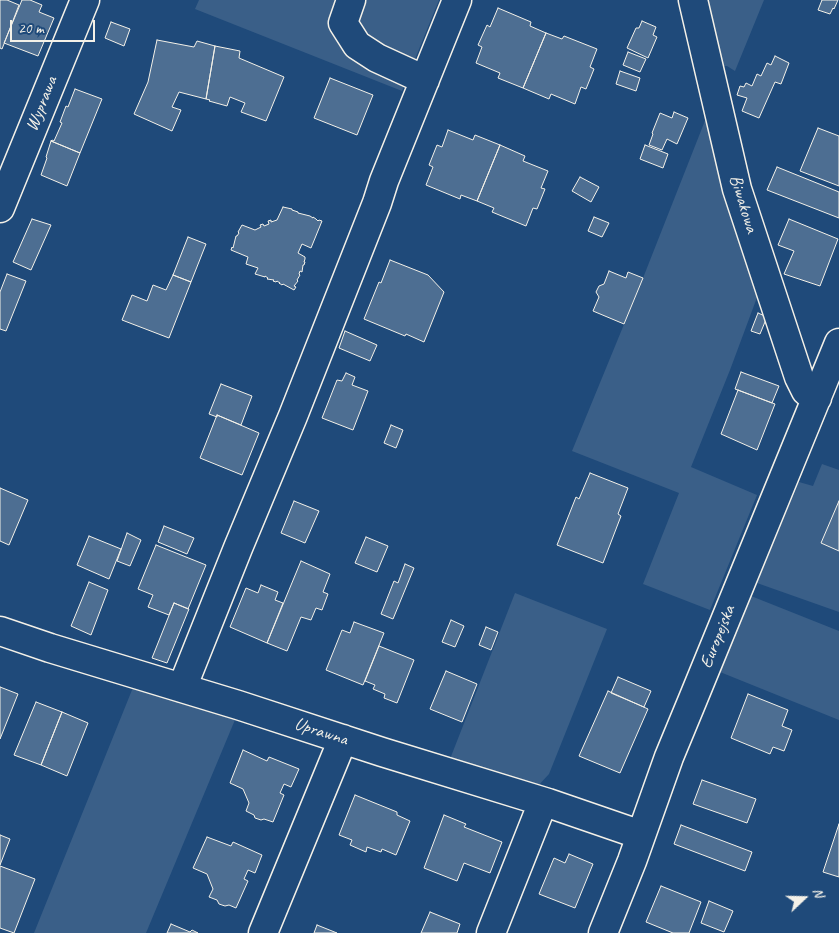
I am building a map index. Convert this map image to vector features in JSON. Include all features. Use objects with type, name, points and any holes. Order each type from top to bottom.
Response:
[{"type":"street","name":"Wyprawa","points":[[0,208],[85,0]]},
{"type":"street","points":[[351,0],[343,23],[357,45],[377,58],[425,80]]},
{"type":"street","points":[[182,688],[238,548],[294,416],[456,0]]},
{"type":"street","name":"Biwakowa","points":[[693,0],[737,189],[799,377],[806,391],[817,398]]},
{"type":"street","name":"Europejska","points":[[602,933],[632,861],[693,699],[839,343]]},
{"type":"street","name":"Uprawna","points":[[0,631],[543,802],[641,835]]},
{"type":"street","points":[[263,933],[344,739]]},
{"type":"street","points":[[491,933],[543,802]]},
{"type":"shaded area","points":[[199,0],[344,0],[338,23],[337,41],[351,25],[359,0],[439,0],[402,91],[195,9]]},
{"type":"shaded area","points":[[700,0],[764,0],[735,71],[727,66],[715,66]]},
{"type":"shaded area","points":[[708,113],[762,284],[691,467],[757,495],[710,610],[643,584],[679,493],[572,451]]},
{"type":"shaded area","points":[[822,464],[839,470],[839,612],[757,583],[799,482],[813,486]]},
{"type":"shaded area","points":[[515,593],[607,629],[549,774],[537,787],[450,759]]},
{"type":"shaded area","points":[[751,596],[839,631],[839,720],[720,672]]},
{"type":"shaded area","points":[[134,685],[237,715],[146,933],[34,933]]},
{"type":"building","points":[[0,0],[7,0],[19,5],[2,49],[0,48]]},
{"type":"building","points":[[22,0],[30,0],[42,5],[39,12],[54,18],[38,56],[4,43]]},
{"type":"building","points":[[822,0],[838,0],[830,14],[818,10]]},
{"type":"building","points":[[498,8],[531,22],[530,26],[546,33],[523,88],[498,78],[500,73],[476,63],[482,47],[478,45],[487,25],[490,27]]},
{"type":"building","points":[[642,21],[656,27],[653,35],[657,37],[648,58],[627,48],[636,28],[639,28]]},
{"type":"building","points":[[111,22],[130,29],[124,46],[105,38]]},
{"type":"building","points":[[546,33],[562,39],[564,36],[597,49],[590,67],[594,69],[586,89],[581,87],[575,104],[551,94],[549,99],[523,88]]},
{"type":"building","points":[[157,40],[194,47],[197,41],[215,46],[206,99],[179,92],[172,107],[181,110],[172,131],[134,114],[148,82]]},
{"type":"building","points":[[215,46],[240,51],[239,58],[284,77],[266,121],[241,112],[245,103],[230,97],[227,106],[206,99]]},
{"type":"building","points":[[628,52],[646,59],[640,72],[623,65]]},
{"type":"building","points":[[775,56],[789,63],[781,84],[775,82],[759,118],[742,111],[747,98],[737,95],[740,86],[744,87],[746,83],[752,86],[757,74],[761,76],[767,63],[771,65]]},
{"type":"building","points":[[620,71],[640,78],[636,91],[616,84]]},
{"type":"building","points":[[330,78],[373,95],[357,135],[314,118]]},
{"type":"building","points":[[75,89],[102,99],[80,153],[51,141],[54,141],[62,123],[60,122],[66,106],[68,107]]},
{"type":"building","points":[[674,112],[688,118],[677,144],[667,139],[662,150],[649,145],[660,113],[672,118]]},
{"type":"building","points":[[818,128],[839,136],[839,186],[800,171]]},
{"type":"building","points":[[448,130],[473,140],[475,135],[500,145],[477,201],[461,195],[460,199],[426,185],[433,167],[429,165],[437,145],[442,147]]},
{"type":"building","points":[[51,141],[80,153],[67,186],[41,175]]},
{"type":"building","points":[[500,145],[525,156],[523,161],[548,171],[541,188],[545,189],[537,209],[533,208],[526,226],[492,212],[494,208],[477,201]]},
{"type":"building","points":[[645,145],[668,154],[663,168],[640,159]]},
{"type":"building","points":[[777,167],[839,192],[839,218],[767,190]]},
{"type":"building","points":[[580,177],[599,187],[591,202],[572,191]]},
{"type":"building","points":[[283,207],[322,221],[311,248],[302,244],[298,253],[305,257],[305,262],[294,290],[277,281],[267,279],[265,276],[255,274],[258,268],[246,264],[248,257],[231,250],[242,225],[255,230],[261,227],[260,225],[269,224],[268,221],[277,220]]},
{"type":"building","points":[[594,217],[609,223],[602,237],[588,231]]},
{"type":"building","points":[[32,219],[51,225],[31,270],[13,262]]},
{"type":"building","points":[[789,219],[838,239],[820,286],[784,274],[794,251],[778,245]]},
{"type":"building","points":[[188,237],[206,244],[191,282],[173,275]]},
{"type":"building","points":[[390,260],[428,275],[444,292],[424,342],[364,319]]},
{"type":"building","points":[[609,271],[626,278],[628,272],[643,278],[624,324],[593,311],[599,297],[596,292],[599,286],[604,284]]},
{"type":"building","points":[[7,274],[26,281],[6,331],[0,329],[0,292]]},
{"type":"building","points":[[173,275],[191,282],[169,338],[122,320],[132,295],[147,301],[153,285],[166,290]]},
{"type":"building","points":[[758,313],[767,317],[760,334],[751,331]]},
{"type":"building","points":[[345,331],[377,345],[370,361],[339,348]]},
{"type":"building","points":[[741,372],[779,386],[772,403],[735,389]]},
{"type":"building","points":[[346,373],[355,377],[352,385],[368,391],[353,430],[322,418],[337,380],[342,381]]},
{"type":"building","points":[[221,384],[252,396],[241,425],[217,415],[217,417],[209,414]]},
{"type":"building","points":[[738,390],[775,404],[757,450],[721,434]]},
{"type":"building","points":[[217,415],[259,433],[242,475],[200,458]]},
{"type":"building","points":[[391,425],[403,430],[396,448],[384,443]]},
{"type":"building","points":[[590,473],[628,488],[618,514],[621,516],[603,563],[557,545],[576,497],[579,499]]},
{"type":"building","points":[[0,488],[28,500],[9,545],[0,541]]},
{"type":"building","points":[[294,501],[319,511],[305,543],[281,533]]},
{"type":"building","points":[[839,501],[839,551],[821,543]]},
{"type":"building","points":[[164,526],[194,538],[187,554],[158,542]]},
{"type":"building","points":[[127,533],[141,540],[130,566],[117,561]]},
{"type":"building","points":[[89,536],[121,549],[109,579],[77,565]]},
{"type":"building","points":[[366,537],[388,546],[377,572],[355,563]]},
{"type":"building","points":[[156,545],[206,565],[188,609],[174,603],[169,615],[148,607],[153,595],[138,589]]},
{"type":"building","points":[[301,561],[330,574],[323,592],[328,594],[322,610],[316,608],[311,620],[301,617],[287,651],[267,643]]},
{"type":"building","points":[[405,564],[414,568],[393,619],[381,614],[394,581],[398,583]]},
{"type":"building","points":[[89,582],[108,590],[91,635],[71,626]]},
{"type":"building","points":[[261,585],[278,592],[275,600],[283,603],[267,643],[230,627],[246,588],[258,593]]},
{"type":"building","points":[[174,603],[189,609],[167,663],[152,658]]},
{"type":"building","points":[[451,620],[464,626],[455,647],[442,642]]},
{"type":"building","points":[[354,622],[384,633],[363,685],[326,670],[342,630],[350,633]]},
{"type":"building","points":[[486,627],[498,632],[491,650],[479,645]]},
{"type":"building","points":[[379,646],[414,660],[397,703],[384,698],[385,694],[373,689],[375,685],[365,681]]},
{"type":"building","points":[[446,671],[477,684],[462,722],[430,709]]},
{"type":"building","points":[[618,677],[651,691],[644,707],[611,693]]},
{"type":"building","points":[[0,687],[18,694],[0,739]]},
{"type":"building","points":[[608,691],[648,709],[620,773],[579,756]]},
{"type":"building","points":[[748,694],[788,710],[782,726],[792,730],[784,751],[773,747],[770,754],[731,738]]},
{"type":"building","points":[[36,702],[62,712],[41,765],[14,755]]},
{"type":"building","points":[[62,712],[88,723],[67,776],[41,765]]},
{"type":"building","points":[[243,750],[267,761],[269,757],[299,769],[291,787],[284,784],[280,793],[284,795],[273,822],[255,818],[254,815],[246,811],[249,803],[243,789],[230,783]]},
{"type":"building","points":[[702,780],[756,799],[747,823],[693,804]]},
{"type":"building","points":[[355,795],[397,812],[397,815],[410,821],[396,855],[382,849],[381,852],[367,847],[366,852],[350,845],[352,840],[339,835]]},
{"type":"building","points":[[444,815],[466,824],[464,827],[502,842],[490,873],[464,863],[457,881],[424,868]]},
{"type":"building","points":[[839,824],[839,877],[823,872]]},
{"type":"building","points":[[681,825],[752,852],[745,871],[674,844]]},
{"type":"building","points":[[0,835],[10,839],[0,865]]},
{"type":"building","points":[[207,837],[231,846],[233,842],[262,855],[255,873],[248,870],[244,879],[248,881],[236,908],[219,904],[217,900],[209,897],[213,889],[207,874],[193,868]]},
{"type":"building","points":[[569,854],[593,864],[575,908],[539,894],[554,858],[565,863]]},
{"type":"building","points":[[0,866],[35,879],[14,933],[0,928]]},
{"type":"building","points":[[661,886],[701,902],[689,933],[673,933],[646,922]]},
{"type":"building","points":[[709,901],[733,911],[724,932],[701,923]]},
{"type":"building","points":[[430,912],[460,924],[457,933],[421,933]]},
{"type":"building","points":[[171,924],[190,932],[192,930],[198,933],[167,933]]},
{"type":"building","points":[[317,925],[337,933],[314,933]]}]
